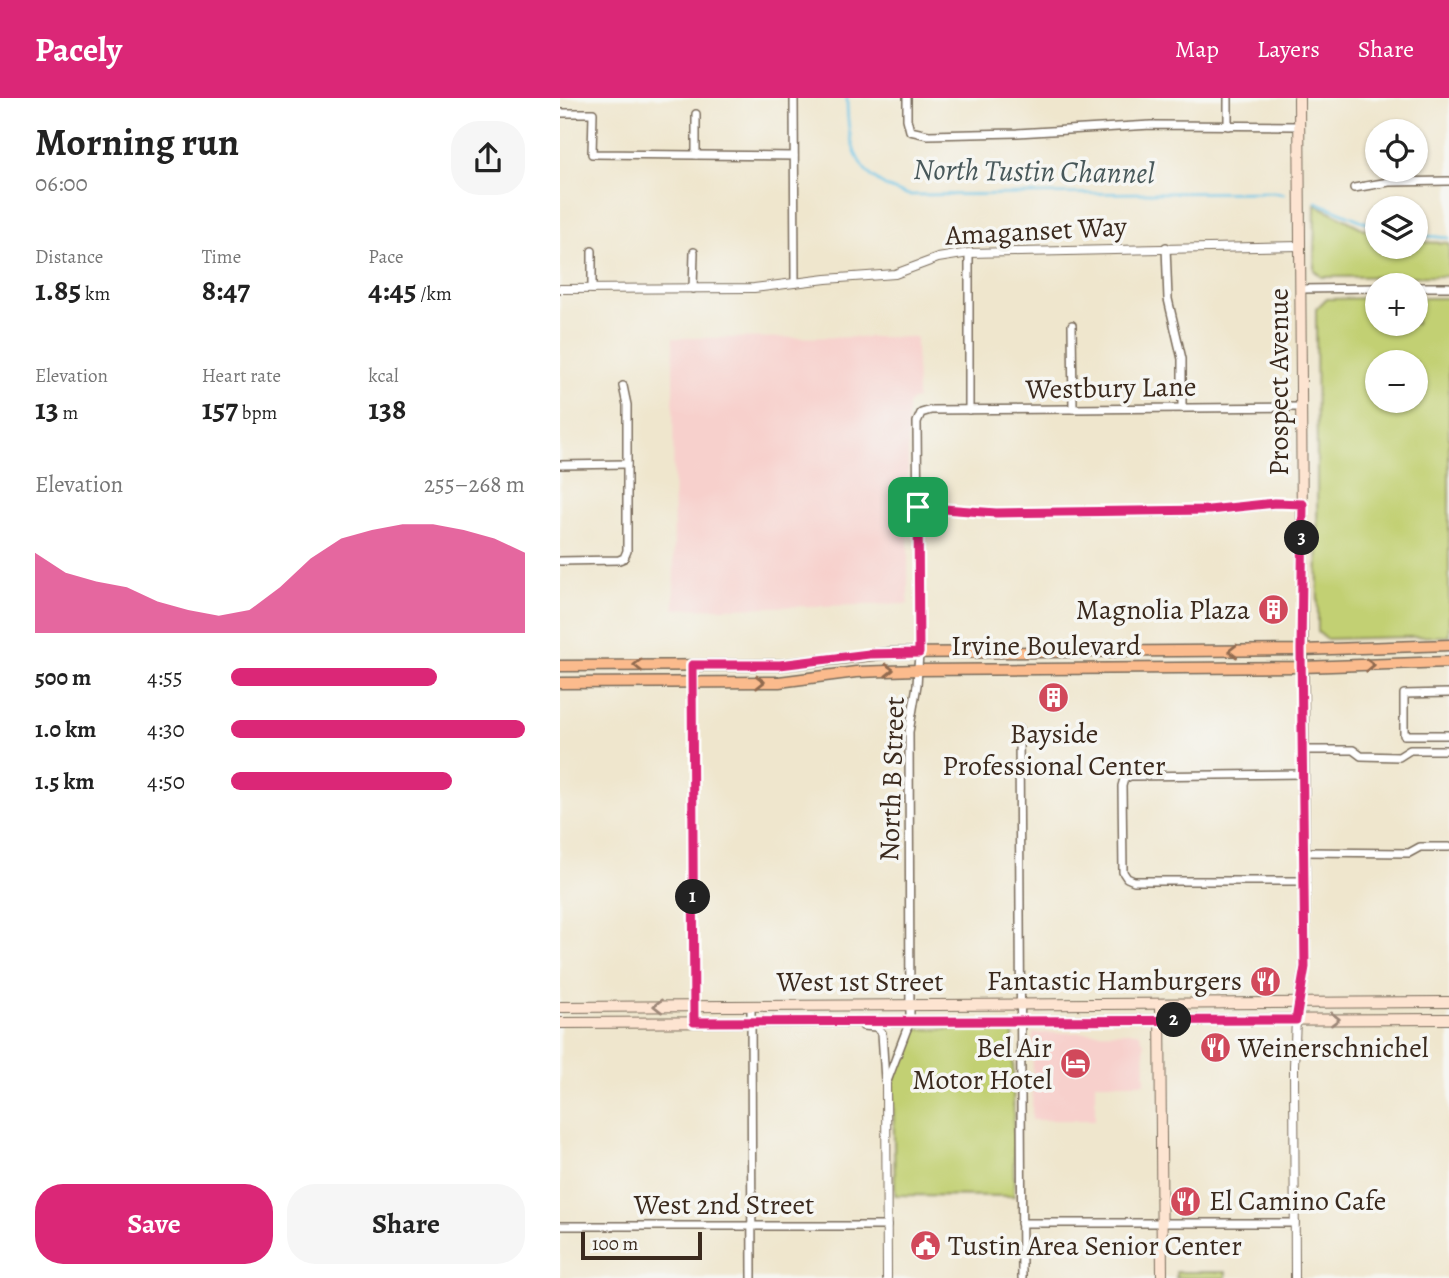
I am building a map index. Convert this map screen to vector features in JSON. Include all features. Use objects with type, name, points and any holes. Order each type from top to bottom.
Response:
[{"type":"main road","name":"Prospect Avenue","points":[[1296,1020],[1305,967],[1299,98]]},
{"type":"main road","name":"Irvine Boulevard","points":[[560,666],[780,665],[869,654],[1301,650],[1449,645]]},
{"type":"main road","points":[[1067,652],[1067,669]]},
{"type":"main road","name":"Irvine Boulevard","points":[[560,683],[779,682],[856,672],[918,670],[1449,663]]},
{"type":"main road","name":"West 1st Street","points":[[560,1007],[1449,1002]]},
{"type":"main road","points":[[1160,1003],[1162,1278]]},
{"type":"main road","name":"West 1st Street","points":[[560,1023],[1449,1019]]},
{"type":"street","points":[[794,98],[795,283]]},
{"type":"street","points":[[907,98],[910,131],[928,135],[1151,125],[1299,126]]},
{"type":"street","points":[[1228,98],[1228,126]]},
{"type":"street","points":[[560,113],[593,113],[592,154],[793,156]]},
{"type":"street","points":[[696,114],[696,155]]},
{"type":"street","points":[[1354,188],[1390,182],[1449,181]]},
{"type":"street","name":"Amaganset Way","points":[[560,289],[754,288],[895,274],[938,258],[969,253],[1300,246]]},
{"type":"street","points":[[1166,247],[1168,299],[1182,359],[1182,408]]},
{"type":"street","points":[[592,251],[592,289]]},
{"type":"street","points":[[693,289],[694,252]]},
{"type":"street","points":[[969,253],[969,410]]},
{"type":"street","points":[[1428,287],[1449,287]]},
{"type":"street","points":[[1301,289],[1365,288]]},
{"type":"street","points":[[1072,325],[1073,409]]},
{"type":"street","points":[[560,561],[618,560],[624,558],[627,551],[627,405],[623,386]]},
{"type":"street","name":"Westbury Lane","points":[[921,413],[931,410],[1302,407]]},
{"type":"street","name":"North B Street","points":[[910,1021],[909,732],[919,653],[917,422],[921,413]]},
{"type":"street","points":[[560,465],[627,464]]},
{"type":"street","points":[[918,507],[996,513],[1209,510],[1275,503],[1303,504]]},
{"type":"street","points":[[692,665],[694,1022]]},
{"type":"street","points":[[1449,693],[1404,694],[1404,735],[1449,735]]},
{"type":"street","points":[[1019,729],[1022,1278]]},
{"type":"street","points":[[1303,750],[1353,750],[1361,756],[1399,757],[1410,750],[1449,750]]},
{"type":"street","points":[[1303,774],[1130,776],[1124,779],[1122,828],[1123,872],[1127,878],[1134,881],[1304,881]]},
{"type":"street","points":[[1304,852],[1409,853],[1420,847],[1449,847]]},
{"type":"street","points":[[751,1006],[752,1278]]},
{"type":"street","points":[[1295,1278],[1296,1020]]},
{"type":"street","points":[[834,1021],[842,1026],[876,1027],[882,1033],[886,1084],[887,1278]]},
{"type":"street","points":[[886,1084],[910,1021]]},
{"type":"street","points":[[1021,1223],[1295,1223]]},
{"type":"street","name":"West 2nd Street","points":[[560,1226],[887,1226]]},
{"type":"shaded area","points":[[916,337],[917,399],[908,405],[908,604],[674,609],[673,338]]},
{"type":"shaded area","points":[[1139,1032],[1144,1044],[1145,1083],[1095,1083],[1095,1120],[1032,1120],[1033,1033]]},
{"type":"green space","points":[[1315,204],[1365,229],[1365,259],[1428,259],[1428,242],[1449,243],[1449,276],[1428,276],[1428,273],[1365,273],[1365,277],[1321,277],[1314,270]]},
{"type":"green space","points":[[1365,298],[1365,336],[1428,336],[1428,298],[1449,298],[1449,636],[1326,639],[1318,632],[1316,309],[1326,299]]},
{"type":"green space","points":[[912,1029],[1013,1030],[1014,1196],[895,1195],[893,1083]]},
{"type":"green space","points":[[1176,1272],[1226,1272],[1226,1278],[1176,1278]]},
{"type":"waterway","name":"North Tustin Channel","points":[[847,98],[849,132],[858,160],[877,181],[909,195],[1284,194]]},
{"type":"waterway","name":"North Tustin Channel","points":[[1316,202],[1365,222]]},
{"type":"waterway","name":"North Tustin Channel","points":[[1428,236],[1449,238]]},
{"type":"place","name":"Magnolia Plaza","points":[[1273,610]]},
{"type":"place","name":"Bayside Professional Center","points":[[1054,697]]},
{"type":"place","name":"Fantastic Hamburgers","points":[[1265,981]]},
{"type":"place","name":"Weinerschnichel","points":[[1215,1048]]},
{"type":"place","name":"Bel Air Motor Hotel","points":[[1075,1064]]},
{"type":"place","name":"El Camino Cafe","points":[[1186,1201]]},
{"type":"place","name":"Tustin Area Senior Center","points":[[925,1246]]},
{"type":"route","points":[[1275,503],[1303,504],[1301,650],[1305,967],[1296,1020],[694,1022],[692,665],[780,665],[869,654],[919,653],[918,507],[996,513],[1209,510],[1239,509],[1275,503]]}]
